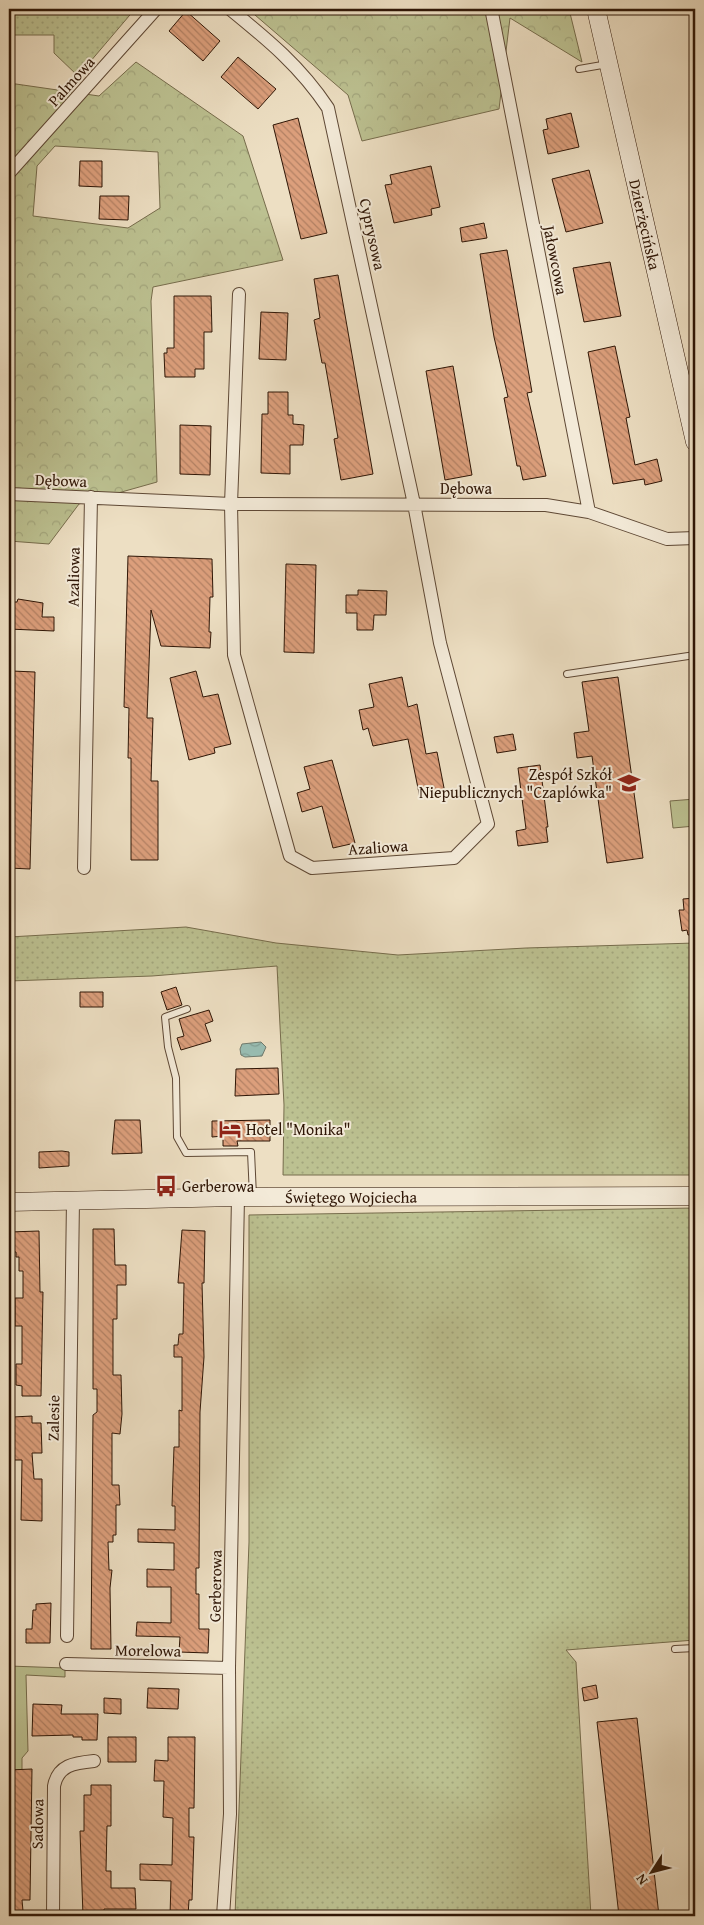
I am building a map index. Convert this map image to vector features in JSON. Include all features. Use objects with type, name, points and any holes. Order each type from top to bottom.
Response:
[{"type":"street","name":"Palmowa","points":[[9,173],[156,9]]},
{"type":"street","name":"Cyprysowa","points":[[230,9],[286,55],[311,82],[328,108],[343,168],[414,504]]},
{"type":"street","name":"Dzierżęcińska","points":[[596,9],[695,442]]},
{"type":"street","name":"Jałowcowa","points":[[492,13],[589,512]]},
{"type":"street","points":[[231,504],[239,294]]},
{"type":"street","name":"Dębowa","points":[[9,494],[231,504],[546,505],[589,512],[667,539],[695,538]]},
{"type":"street","name":"Azaliowa","points":[[84,868],[91,498]]},
{"type":"street","name":"Azaliowa","points":[[231,504],[234,655],[290,856],[312,868],[454,858],[488,824],[440,643],[414,504]]},
{"type":"street","name":"Świętego Wojciecha","points":[[9,1202],[245,1197],[695,1196]]},
{"type":"street","name":"Gerberowa","points":[[223,1916],[230,1814],[229,1668],[245,1197]]},
{"type":"street","name":"Zalesie","points":[[67,1636],[73,1200]]},
{"type":"street","name":"Morelowa","points":[[66,1664],[229,1668]]},
{"type":"street","name":"Sadowa","points":[[52,1916],[54,1786],[56,1776],[67,1766],[94,1761]]},
{"type":"lane","points":[[579,69],[609,64]]},
{"type":"lane","points":[[567,674],[695,655]]},
{"type":"lane","points":[[187,1008],[166,1017],[168,1047],[176,1078],[177,1138],[186,1153],[251,1152],[245,1197]]},
{"type":"lane","points":[[675,1649],[695,1648]]},
{"type":"green space","points":[[9,9],[135,9],[78,76],[54,53],[54,35],[9,35]]},
{"type":"green space","points":[[248,9],[569,9],[582,62],[510,18],[499,109],[362,141],[348,95]]},
{"type":"green space","points":[[136,62],[243,136],[283,260],[153,287],[151,301],[157,482],[79,504],[49,544],[9,541],[9,83],[99,96]],"holes":[[[55,146],[158,152],[160,208],[128,228],[33,216],[37,166]]]},
{"type":"green space","points":[[695,799],[695,826],[673,828],[670,801]]},
{"type":"green space","points":[[186,927],[276,943],[398,955],[526,948],[695,943],[695,1175],[283,1175],[284,1105],[277,966],[152,976],[9,981],[9,937]]},
{"type":"green space","points":[[695,1208],[695,1640],[566,1650],[576,1662],[591,1916],[235,1916],[249,1542],[249,1215]]},
{"type":"green space","points":[[9,1666],[65,1668],[65,1677],[26,1675],[28,1751],[22,1758],[22,1770],[9,1770]]},
{"type":"water","points":[[261,1042],[266,1047],[262,1056],[245,1057],[241,1055],[240,1049],[242,1044]]},
{"type":"building","points":[[186,11],[220,41],[203,61],[169,31]]},
{"type":"building","points":[[238,57],[276,89],[258,109],[221,77]]},
{"type":"building","points":[[571,113],[579,147],[548,154],[543,130],[548,129],[546,119]]},
{"type":"building","points":[[298,118],[327,233],[301,239],[273,125]]},
{"type":"building","points":[[80,161],[102,161],[102,187],[79,186]]},
{"type":"building","points":[[431,166],[440,207],[431,209],[432,215],[394,223],[385,185],[392,184],[390,175]]},
{"type":"building","points":[[589,170],[603,223],[566,232],[552,179]]},
{"type":"building","points":[[100,196],[129,196],[128,220],[99,219]]},
{"type":"building","points":[[484,223],[487,238],[462,242],[460,228]]},
{"type":"building","points":[[507,250],[532,392],[527,393],[546,476],[523,480],[520,466],[517,466],[504,398],[508,397],[494,337],[480,254]]},
{"type":"building","points":[[610,262],[621,316],[584,322],[573,268]]},
{"type":"building","points":[[338,275],[373,474],[341,480],[334,439],[338,438],[325,363],[322,363],[314,320],[320,318],[314,279]]},
{"type":"building","points":[[174,296],[211,296],[212,332],[204,332],[204,369],[195,369],[195,377],[165,377],[164,353],[167,353],[167,348],[174,348]]},
{"type":"building","points":[[261,312],[288,313],[286,360],[259,359]]},
{"type":"building","points":[[615,346],[630,417],[626,418],[635,465],[657,459],[662,481],[645,485],[644,479],[613,484],[588,352]]},
{"type":"building","points":[[453,366],[472,475],[445,480],[426,371]]},
{"type":"building","points":[[268,392],[288,392],[288,415],[293,415],[293,424],[304,425],[303,445],[290,445],[290,474],[261,473],[262,414],[268,414]]},
{"type":"building","points":[[180,425],[211,426],[210,475],[180,474]]},
{"type":"building","points":[[128,556],[212,559],[213,597],[210,597],[210,648],[161,646],[151,610],[147,718],[153,718],[151,781],[158,781],[158,860],[131,860],[131,758],[128,758],[129,708],[124,707]]},
{"type":"building","points":[[286,564],[316,565],[314,653],[284,652]]},
{"type":"building","points":[[358,590],[387,591],[386,615],[374,615],[373,630],[357,630],[357,613],[346,613],[346,595],[358,595]]},
{"type":"building","points":[[18,599],[43,603],[42,617],[54,617],[54,631],[9,629],[9,602],[17,602]]},
{"type":"building","points":[[12,671],[35,672],[30,869],[9,868]]},
{"type":"building","points":[[196,671],[203,697],[218,694],[231,744],[214,748],[215,753],[189,760],[170,678]]},
{"type":"building","points":[[402,677],[408,707],[417,704],[426,754],[437,752],[445,793],[420,798],[408,739],[373,746],[368,728],[363,730],[359,710],[374,707],[369,684]]},
{"type":"building","name":"Zespół Szkół Niepublicznych \"Czaplówka\"","points":[[618,677],[643,858],[607,863],[592,756],[577,758],[574,733],[589,731],[582,682]]},
{"type":"building","points":[[513,734],[516,750],[497,753],[494,737]]},
{"type":"building","points":[[332,760],[355,843],[333,848],[322,806],[302,812],[297,793],[310,789],[304,767]]},
{"type":"building","points":[[540,765],[548,827],[546,827],[548,842],[518,846],[516,831],[526,829],[518,768]]},
{"type":"building","points":[[695,898],[695,934],[688,935],[687,930],[682,931],[679,910],[684,910],[683,899]]},
{"type":"building","points":[[176,987],[182,1005],[167,1010],[161,992]]},
{"type":"building","points":[[80,992],[103,992],[103,1007],[80,1007]]},
{"type":"building","points":[[209,1010],[213,1021],[205,1024],[211,1041],[181,1050],[177,1038],[184,1036],[179,1019]]},
{"type":"building","points":[[278,1068],[279,1094],[235,1096],[236,1069]]},
{"type":"building","points":[[115,1120],[140,1120],[142,1153],[112,1154]]},
{"type":"building","points":[[270,1120],[270,1141],[237,1141],[238,1146],[223,1146],[223,1136],[212,1137],[212,1121]]},
{"type":"building","points":[[39,1152],[69,1152],[69,1166],[39,1168]]},
{"type":"building","points":[[93,1229],[114,1229],[115,1265],[126,1265],[126,1285],[117,1285],[117,1319],[113,1319],[113,1375],[121,1375],[122,1414],[120,1434],[112,1433],[112,1485],[119,1485],[120,1505],[116,1505],[116,1535],[113,1535],[113,1542],[108,1542],[109,1570],[112,1570],[110,1588],[111,1649],[91,1649],[93,1415],[97,1412],[97,1389],[93,1389]]},
{"type":"building","points":[[182,1230],[205,1231],[204,1283],[202,1283],[204,1357],[200,1412],[199,1568],[196,1568],[196,1594],[199,1594],[199,1629],[209,1629],[208,1653],[179,1652],[180,1637],[136,1636],[137,1622],[171,1623],[171,1587],[147,1587],[147,1569],[174,1570],[174,1543],[138,1542],[138,1529],[175,1530],[175,1506],[172,1506],[174,1447],[179,1447],[179,1410],[182,1411],[182,1357],[174,1357],[174,1345],[178,1345],[179,1334],[183,1334],[184,1283],[178,1283]]},
{"type":"building","points":[[39,1231],[40,1292],[43,1292],[41,1396],[22,1396],[22,1386],[16,1385],[16,1364],[22,1364],[22,1326],[15,1326],[15,1298],[23,1298],[23,1271],[19,1271],[19,1257],[16,1257],[16,1252],[9,1252],[9,1232]]},
{"type":"building","points":[[32,1416],[32,1423],[41,1423],[42,1453],[32,1453],[34,1479],[42,1479],[42,1521],[21,1520],[22,1460],[13,1460],[13,1417]]},
{"type":"building","points":[[51,1603],[50,1643],[26,1643],[26,1629],[32,1629],[33,1610],[36,1610],[36,1604]]},
{"type":"building","points":[[596,1685],[598,1698],[584,1701],[582,1688]]},
{"type":"building","points":[[148,1688],[179,1689],[178,1709],[147,1708]]},
{"type":"building","points":[[104,1698],[121,1699],[121,1714],[104,1713]]},
{"type":"building","points":[[33,1704],[62,1705],[61,1714],[98,1714],[97,1740],[82,1740],[82,1737],[73,1737],[73,1735],[32,1736]]},
{"type":"building","points":[[637,1718],[659,1916],[619,1916],[597,1722]]},
{"type":"building","points":[[108,1737],[136,1737],[136,1762],[108,1762]]},
{"type":"building","points":[[168,1737],[195,1737],[194,1808],[189,1808],[189,1837],[194,1837],[192,1900],[189,1900],[188,1916],[170,1916],[171,1881],[140,1880],[140,1864],[172,1865],[173,1818],[163,1817],[164,1781],[154,1781],[155,1760],[168,1761]]},
{"type":"building","points":[[32,1769],[30,1900],[22,1900],[23,1911],[9,1911],[9,1770]]},
{"type":"building","points":[[91,1785],[111,1785],[111,1826],[107,1826],[106,1871],[111,1871],[111,1888],[135,1888],[136,1909],[104,1909],[104,1916],[83,1916],[80,1831],[84,1831],[84,1795],[91,1795]]},
{"type":"place","name":"Zespół Szkół Niepublicznych \"Czaplówka\"","points":[[629,783]]},
{"type":"place","name":"Hotel \"Monika\"","points":[[230,1129]]},
{"type":"place","name":"Gerberowa","points":[[166,1186]]}]
